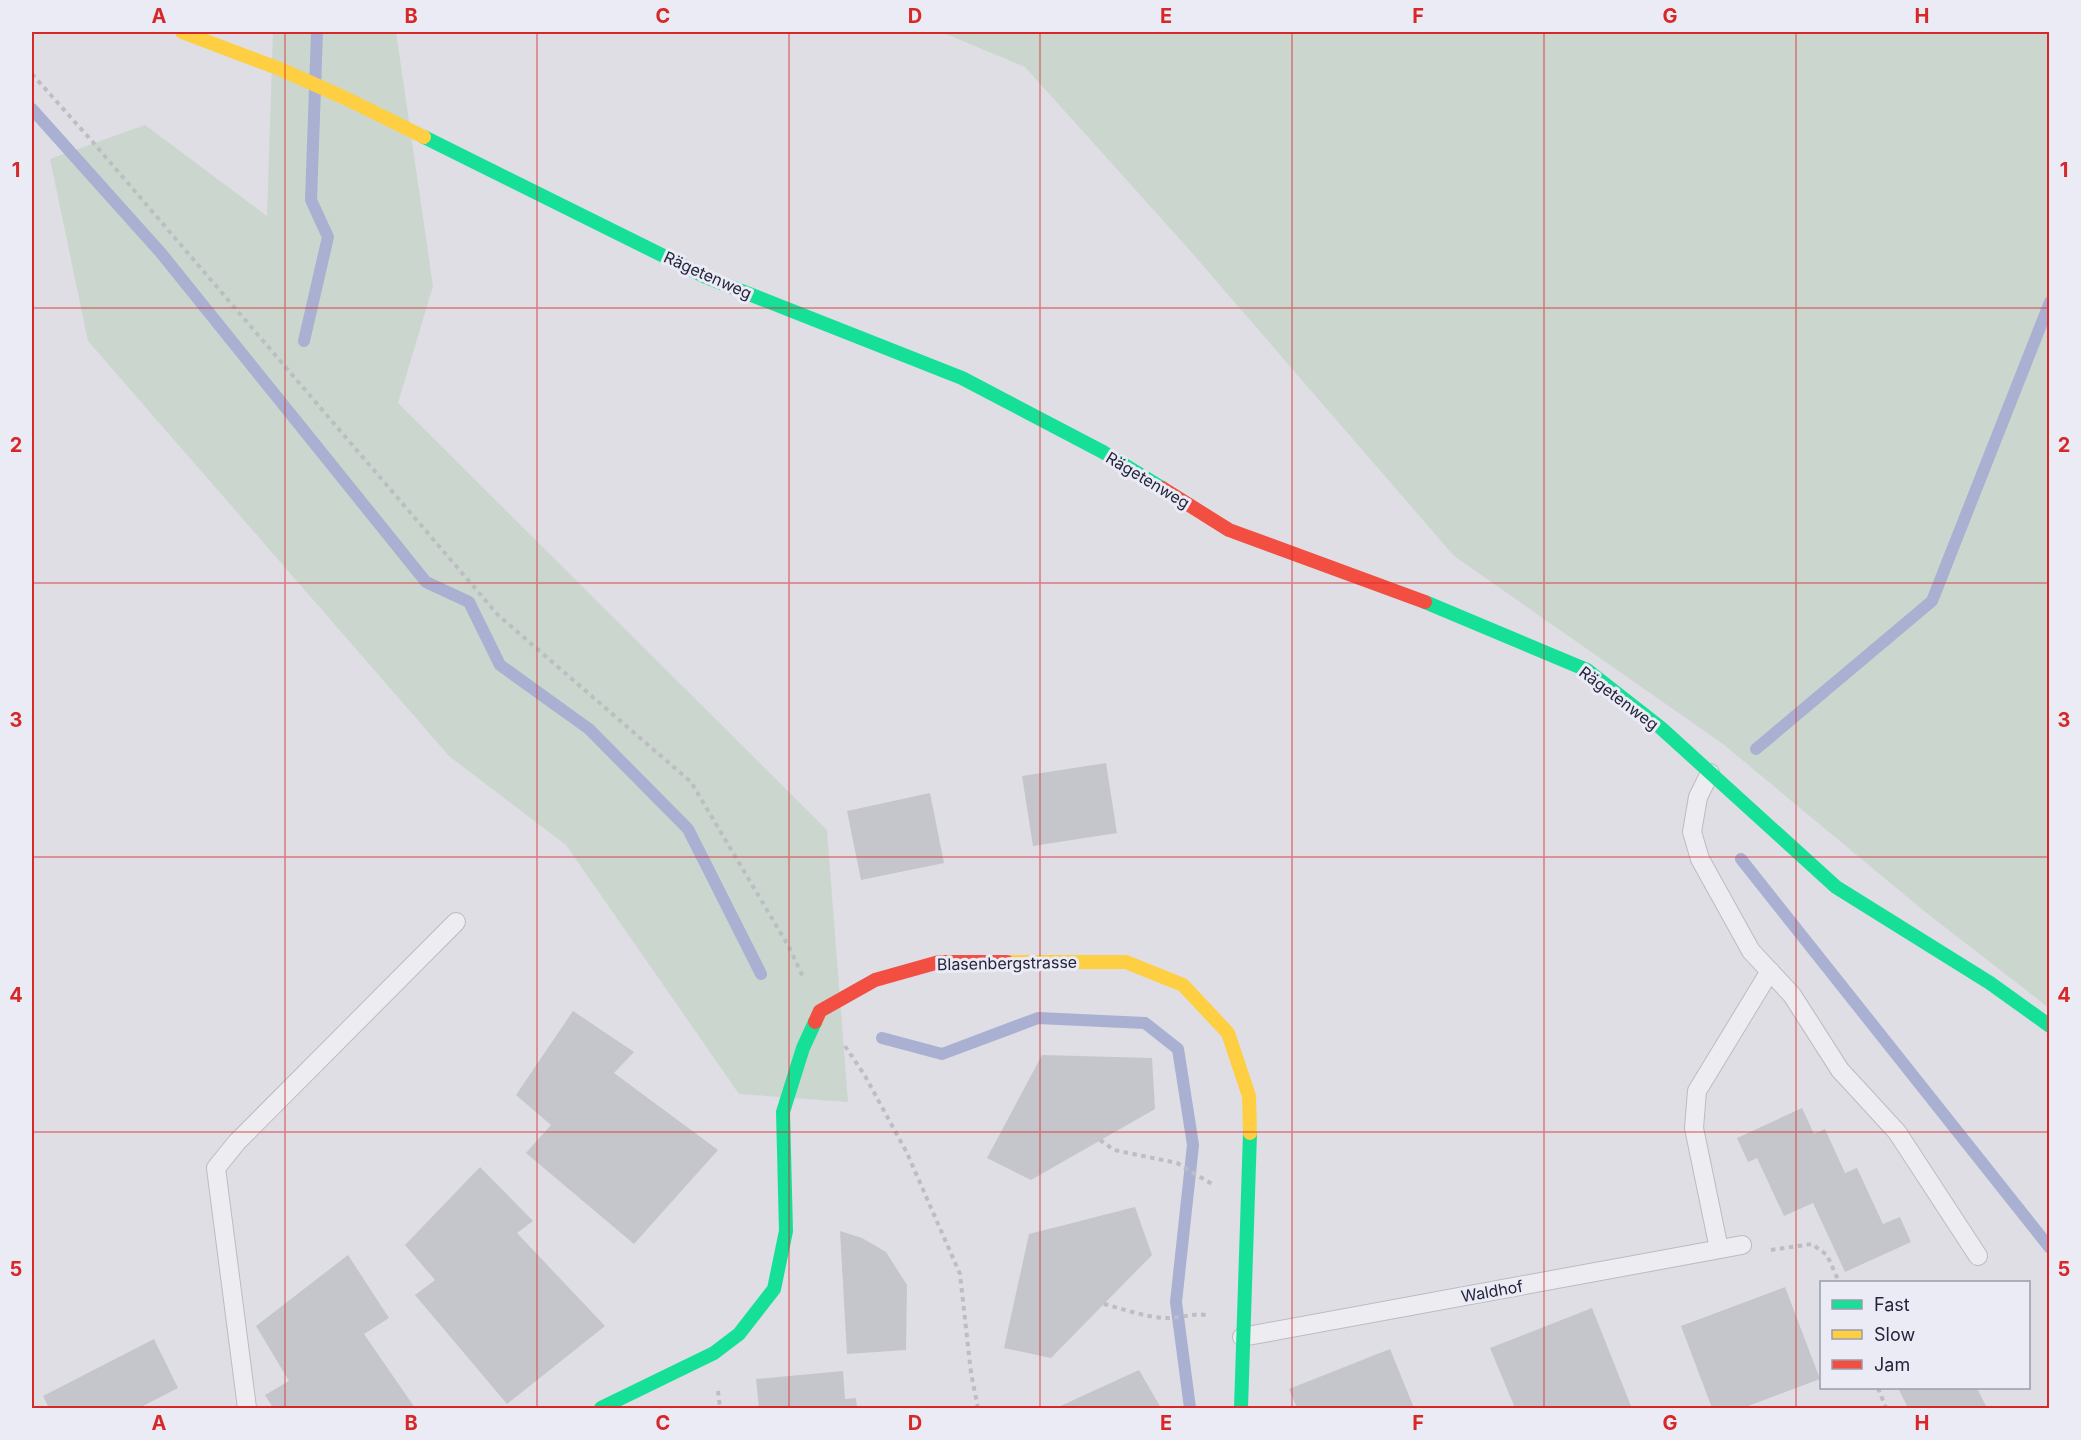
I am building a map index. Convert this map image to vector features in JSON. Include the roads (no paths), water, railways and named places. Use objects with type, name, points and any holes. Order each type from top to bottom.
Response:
[{"type":"street","name":"Rägetenweg","points":[[182,32],[280,69],[345,98],[706,277],[962,378],[1103,452],[1229,530],[1407,594],[1587,670],[1660,728],[1836,887],[1990,983],[2049,1026]]},
{"type":"street","name":"Blasenbergstrasse","points":[[601,1408],[714,1353],[739,1335],[774,1289],[786,1231],[783,1112],[803,1048],[820,1011],[875,981],[939,962],[1126,962],[1183,985],[1228,1033],[1249,1096],[1251,1152],[1241,1408]]},
{"type":"lane","points":[[1710,773],[1698,797],[1692,832],[1700,860],[1751,951],[1792,995],[1840,1070],[1897,1132],[1978,1256]]},
{"type":"lane","points":[[247,1408],[216,1168],[237,1142],[456,922]]},
{"type":"lane","points":[[1719,1249],[1694,1128],[1697,1091],[1770,971]]},
{"type":"lane","name":"Waldhof","points":[[1242,1337],[1742,1245]]},
{"type":"waterway","points":[[304,341],[328,237],[311,200],[317,32]]},
{"type":"waterway","points":[[32,109],[161,253],[426,582],[469,602],[500,665],[589,729],[688,829],[761,974]]},
{"type":"waterway","points":[[1756,749],[1932,601],[2050,302]]},
{"type":"waterway","points":[[1741,859],[2050,1248]]},
{"type":"waterway","points":[[882,1038],[942,1054],[1038,1018],[1145,1023],[1178,1049],[1193,1145],[1176,1302],[1190,1408]]}]
